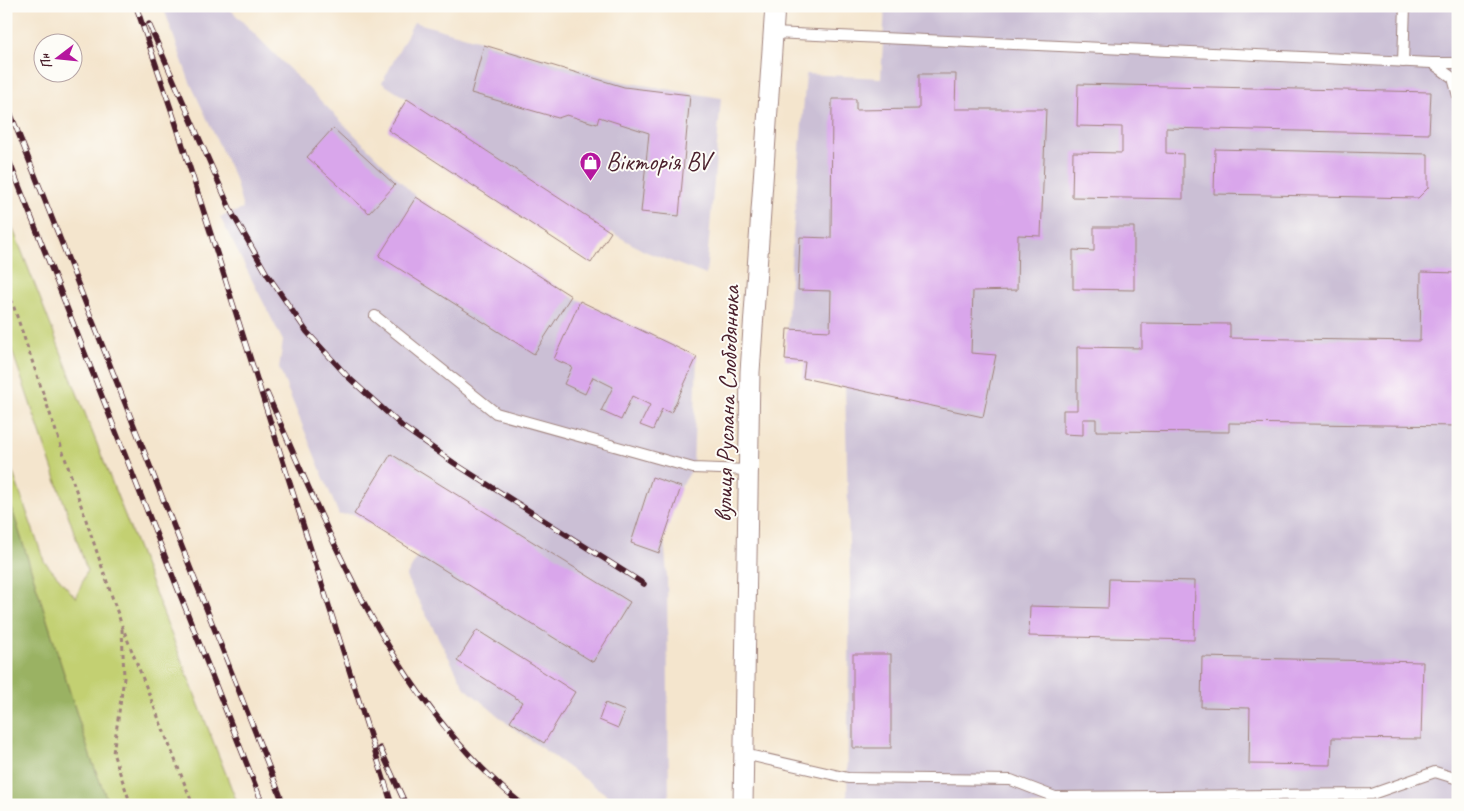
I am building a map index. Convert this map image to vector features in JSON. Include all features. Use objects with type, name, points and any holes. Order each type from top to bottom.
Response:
[{"type":"street","name":"вулиця Руслана Слободянюка","points":[[743,805],[750,372],[775,6]]},
{"type":"lane","points":[[1403,62],[1405,6]]},
{"type":"lane","points":[[773,33],[1458,63]]},
{"type":"lane","points":[[1432,63],[1453,78],[1458,96]]},
{"type":"lane","points":[[374,316],[496,413],[693,468],[748,470]]},
{"type":"lane","points":[[744,754],[848,778],[1011,780],[1055,797],[1372,794],[1435,772],[1458,779]]},
{"type":"path","points":[[6,284],[122,626],[193,805]]},
{"type":"path","points":[[122,626],[124,678],[113,753],[131,805]]},
{"type":"shaded area","points":[[163,6],[227,6],[416,197],[571,296],[697,357],[693,468],[681,487],[664,539],[667,575],[669,805],[621,805],[508,724],[465,688],[406,577],[419,554],[354,514],[339,515],[279,368],[283,341],[220,217],[243,209],[235,179],[189,80]]},
{"type":"shaded area","points":[[885,6],[1458,6],[1458,805],[847,805],[850,583],[845,387],[803,378],[805,362],[785,360],[806,74],[881,78]]},
{"type":"shaded area","name":"Вікторія BV","points":[[414,22],[624,82],[721,98],[706,275],[644,251],[611,232],[591,263],[388,130],[407,99],[382,83]]},
{"type":"green space","points":[[6,211],[238,805],[109,805],[90,756],[6,490],[6,453],[44,561],[76,598],[87,570],[6,333]]},
{"type":"green space","points":[[6,490],[90,756],[109,805],[6,805]]},
{"type":"building","points":[[484,45],[624,87],[690,95],[679,216],[641,212],[649,133],[599,117],[597,124],[567,115],[558,118],[471,93]]},
{"type":"building","points":[[919,74],[956,74],[955,109],[1046,109],[1041,236],[1018,235],[1017,290],[973,291],[971,353],[996,355],[983,417],[803,378],[805,362],[785,360],[787,329],[830,331],[831,291],[798,290],[800,237],[831,238],[832,99],[856,99],[856,110],[919,109]]},
{"type":"building","points":[[1078,84],[1431,92],[1429,134],[1166,128],[1166,153],[1183,154],[1183,199],[1072,197],[1073,152],[1122,153],[1122,127],[1077,126]]},
{"type":"building","points":[[407,99],[611,232],[591,263],[388,130]]},
{"type":"building","points":[[333,128],[395,185],[369,213],[307,157]]},
{"type":"building","points":[[1215,149],[1428,154],[1428,188],[1418,198],[1214,194]]},
{"type":"building","points":[[416,197],[571,296],[534,354],[379,256]]},
{"type":"building","points":[[1094,227],[1134,227],[1134,290],[1073,289],[1073,250],[1094,251]]},
{"type":"building","points":[[1421,272],[1458,273],[1458,426],[1229,423],[1229,432],[1096,431],[1096,419],[1083,419],[1083,435],[1063,434],[1063,410],[1077,410],[1077,347],[1142,348],[1142,323],[1230,324],[1230,338],[1420,341]]},
{"type":"building","points":[[580,301],[697,357],[671,413],[662,409],[653,430],[640,425],[650,405],[632,396],[621,420],[601,411],[613,387],[593,377],[585,394],[564,384],[572,367],[554,359]]},
{"type":"building","points":[[391,454],[630,602],[593,662],[354,514]]},
{"type":"building","points":[[652,477],[681,487],[659,553],[631,543]]},
{"type":"building","points":[[1109,579],[1195,581],[1194,640],[1029,636],[1030,606],[1108,608]]},
{"type":"building","points":[[477,630],[575,692],[544,743],[510,721],[522,702],[457,661]]},
{"type":"building","points":[[853,654],[891,654],[891,748],[853,748]]},
{"type":"building","points":[[1202,657],[1423,662],[1421,739],[1332,738],[1331,765],[1249,764],[1250,708],[1201,707]]},
{"type":"building","points":[[605,703],[625,711],[618,728],[599,720]]},
{"type":"railway","points":[[136,6],[175,121],[392,805]]},
{"type":"railway","points":[[149,24],[232,213],[267,274],[307,332],[348,377],[403,427],[454,463],[644,584]]},
{"type":"railway","points":[[6,102],[284,805]]},
{"type":"railway","points":[[6,153],[263,805]]},
{"type":"railway","points":[[267,393],[342,561],[402,668],[437,717],[477,763],[523,805]]},
{"type":"railway","points":[[380,748],[406,805]]},
{"type":"place","name":"Вікторія BV","points":[[590,181]]}]
